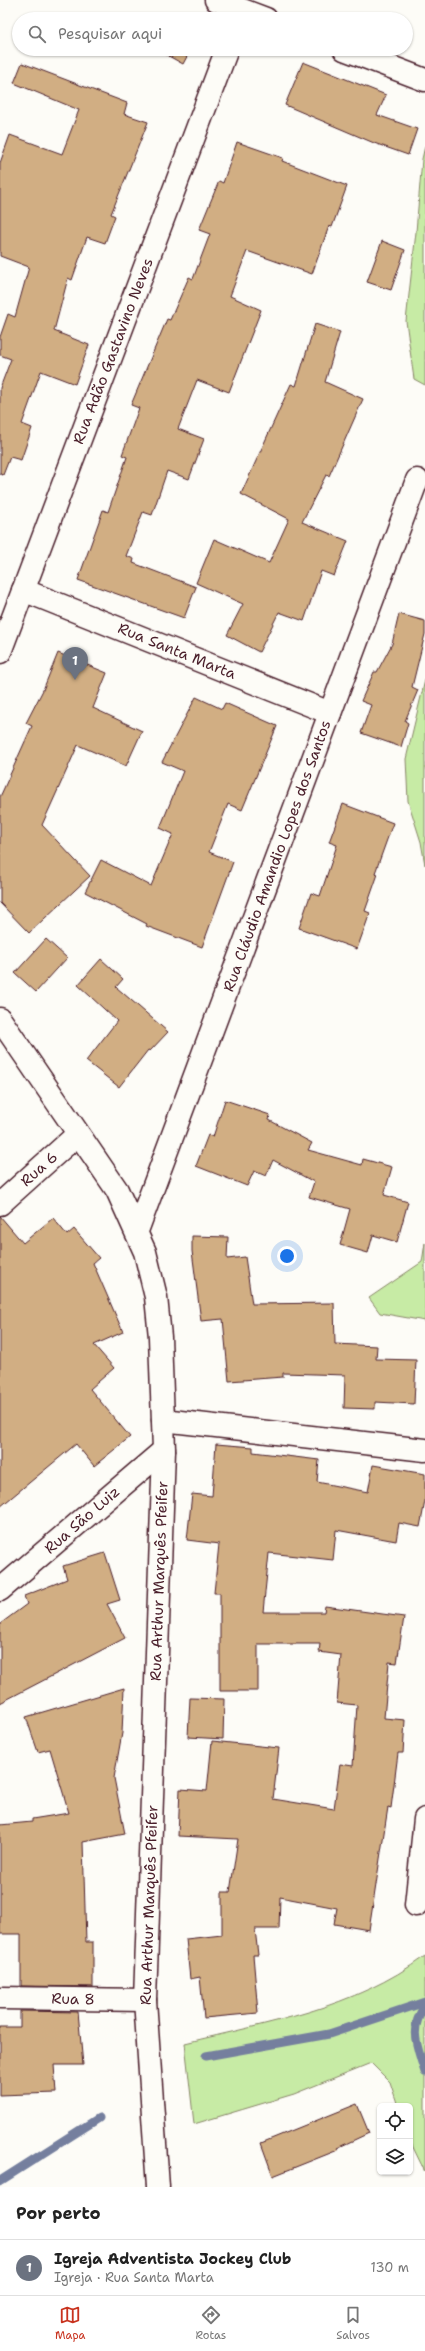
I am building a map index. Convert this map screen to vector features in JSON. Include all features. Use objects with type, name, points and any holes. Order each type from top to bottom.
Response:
[{"type":"street","points":[[216,0],[242,10]]},
{"type":"street","name":"Rua Adão Gastavino Neves","points":[[0,652],[224,56]]},
{"type":"street","points":[[362,56],[425,80]]},
{"type":"street","name":"Rua Cláudio Amandio Lopes dos Santos","points":[[137,1231],[417,480]]},
{"type":"street","name":"Rua Santa Marta","points":[[24,590],[330,713]]},
{"type":"street","name":"Rua Arthur Marquês Pfeifer","points":[[0,1019],[117,1190],[137,1231],[145,1252],[156,1298],[160,1337],[164,1450],[145,2000],[158,2187]]},
{"type":"street","name":"Rua 6","points":[[0,1204],[78,1134]]},
{"type":"street","points":[[164,1420],[425,1450]]},
{"type":"street","name":"Rua São Luiz","points":[[0,1590],[164,1450]]},
{"type":"street","points":[[416,1905],[425,1819]]},
{"type":"street","name":"Rua 8","points":[[0,1998],[145,2000]]},
{"type":"green space","points":[[425,146],[425,385],[414,379],[406,321],[416,232],[422,159]]},
{"type":"green space","points":[[425,680],[425,865],[421,842],[408,801],[406,759]]},
{"type":"green space","points":[[425,1243],[425,1321],[380,1313],[369,1298],[422,1262]]},
{"type":"green space","points":[[425,1956],[425,2172],[413,2147],[413,2103],[397,2103],[390,2082],[371,2063],[294,2094],[194,2124],[185,2043],[310,2012],[369,1989],[398,1974]]},
{"type":"building","points":[[169,56],[187,56],[183,64]]},
{"type":"building","points":[[303,62],[386,95],[377,115],[417,129],[408,155],[374,143],[285,105]]},
{"type":"building","points":[[22,63],[127,103],[124,114],[148,122],[111,214],[115,216],[105,243],[87,237],[72,280],[68,278],[54,331],[89,345],[75,384],[41,371],[22,424],[32,428],[21,460],[10,457],[3,475],[0,474],[0,388],[11,359],[0,355],[0,337],[8,314],[15,317],[29,267],[0,256],[0,163],[10,135],[62,154],[79,110],[14,83]]},
{"type":"building","points":[[237,142],[283,158],[282,161],[347,186],[332,227],[329,226],[312,274],[247,251],[230,296],[261,310],[229,392],[197,380],[178,429],[204,439],[189,479],[167,471],[152,515],[143,512],[126,556],[134,559],[133,563],[196,587],[184,618],[78,580],[103,510],[108,512],[127,457],[122,455],[139,408],[131,405],[167,319],[170,320],[189,277],[193,279],[210,234],[199,230],[219,181],[223,183]]},
{"type":"building","points":[[382,241],[405,250],[391,290],[367,282]]},
{"type":"building","points":[[315,324],[340,332],[325,382],[363,399],[329,476],[326,475],[302,522],[348,541],[334,576],[321,571],[304,621],[279,612],[259,652],[227,635],[243,604],[196,583],[214,539],[269,563],[289,519],[241,494],[291,384],[296,386]]},
{"type":"building","points":[[399,614],[425,621],[425,634],[412,687],[418,690],[405,721],[408,723],[401,747],[361,733],[371,705],[361,701],[374,672],[377,672],[392,644]]},
{"type":"building","points":[[58,653],[107,673],[93,708],[142,731],[126,766],[78,745],[42,825],[90,876],[29,933],[0,903],[0,797],[32,726],[26,723],[43,690]]},
{"type":"building","points":[[196,697],[222,709],[225,703],[277,726],[242,810],[228,804],[209,852],[233,862],[202,947],[146,926],[147,924],[85,892],[101,860],[151,886],[173,834],[160,828],[183,771],[162,762]]},
{"type":"building","points":[[343,804],[393,823],[375,873],[378,874],[365,911],[370,913],[357,949],[299,928],[311,893],[320,896],[337,845],[329,842]]},
{"type":"building","points":[[46,939],[67,958],[36,992],[15,973]]},
{"type":"building","points":[[101,959],[123,979],[116,987],[168,1032],[150,1051],[148,1050],[119,1087],[86,1061],[117,1021],[78,985]]},
{"type":"building","points":[[225,1100],[270,1115],[269,1120],[312,1143],[308,1150],[362,1165],[363,1159],[392,1167],[384,1195],[408,1202],[397,1242],[373,1235],[368,1253],[340,1245],[350,1209],[309,1197],[314,1182],[273,1160],[266,1176],[254,1171],[247,1186],[196,1166],[208,1135],[213,1137]]},
{"type":"building","points":[[0,1216],[23,1243],[53,1218],[67,1235],[74,1229],[99,1258],[93,1263],[123,1332],[94,1345],[114,1368],[90,1389],[130,1437],[94,1466],[76,1444],[0,1507]]},
{"type":"building","points":[[192,1236],[228,1237],[227,1259],[245,1257],[252,1304],[334,1303],[335,1344],[377,1346],[376,1359],[416,1360],[414,1404],[375,1402],[375,1409],[344,1408],[345,1375],[283,1373],[283,1377],[229,1381],[223,1319],[201,1321],[192,1251]]},
{"type":"building","points":[[216,1444],[253,1447],[253,1452],[319,1460],[317,1482],[368,1492],[373,1465],[425,1474],[425,1501],[420,1527],[399,1523],[396,1541],[336,1530],[333,1560],[269,1553],[263,1612],[324,1612],[325,1606],[404,1617],[397,1663],[389,1662],[384,1718],[405,1720],[403,1753],[398,1753],[391,1808],[388,1807],[369,1930],[334,1924],[337,1908],[280,1897],[279,1929],[255,1929],[258,1955],[253,1955],[258,2013],[204,2018],[200,1977],[190,1979],[186,1939],[222,1935],[222,1892],[230,1892],[238,1839],[178,1836],[180,1789],[207,1791],[212,1741],[279,1748],[273,1799],[334,1809],[340,1764],[353,1766],[357,1705],[337,1703],[341,1655],[319,1652],[320,1644],[258,1644],[258,1691],[220,1691],[220,1593],[214,1593],[219,1544],[187,1540],[192,1494],[212,1496]]},
{"type":"building","points":[[105,1553],[120,1600],[107,1604],[125,1638],[0,1703],[0,1624],[27,1604],[24,1596],[67,1579],[63,1566]]},
{"type":"building","points":[[124,1688],[122,1733],[114,1778],[125,1834],[83,1842],[86,1942],[93,1942],[93,1987],[21,1986],[21,1934],[0,1934],[0,1825],[32,1822],[32,1819],[69,1813],[50,1749],[38,1752],[26,1717]]},
{"type":"building","points":[[190,1698],[224,1699],[223,1739],[188,1737]]},
{"type":"building","points":[[20,2011],[78,2012],[83,2065],[54,2065],[56,2093],[0,2095],[0,2027],[20,2027]]},
{"type":"building","points":[[357,2104],[369,2133],[337,2148],[338,2150],[273,2176],[261,2143]]},
{"type":"waterway","points":[[206,2056],[329,2034],[425,2002]]},
{"type":"waterway","points":[[425,2006],[415,2030],[417,2046],[425,2072]]},
{"type":"waterway","points":[[0,2181],[99,2118]]},
{"type":"place","name":"Igreja Adventista Jockey Club","points":[[75,680]]}]
